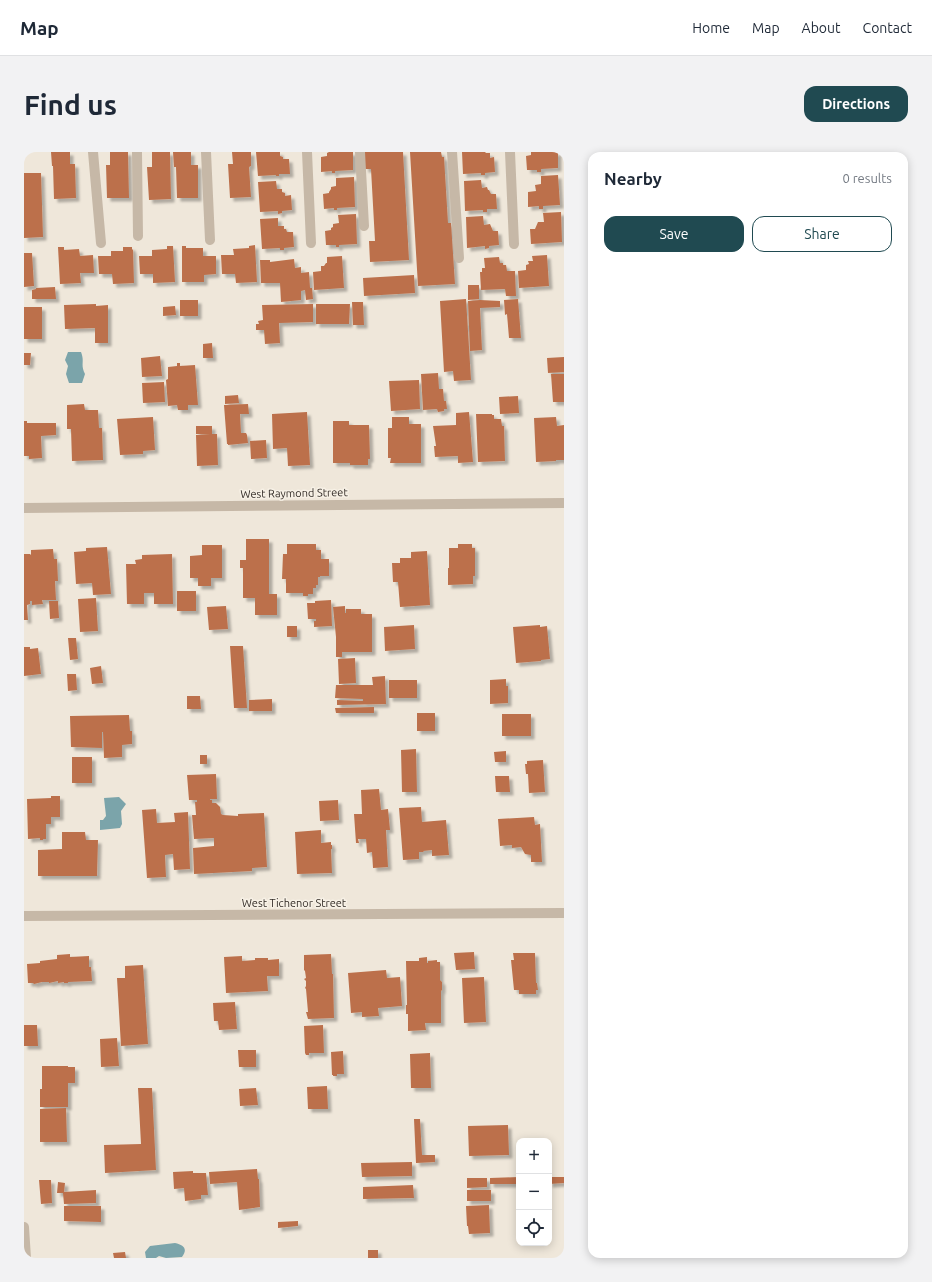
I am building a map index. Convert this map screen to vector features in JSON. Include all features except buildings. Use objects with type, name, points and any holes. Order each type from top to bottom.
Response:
[{"type":"street","points":[[93,152],[101,242]]},
{"type":"street","points":[[137,152],[138,236]]},
{"type":"street","points":[[206,152],[210,240]]},
{"type":"street","points":[[307,152],[311,243]]},
{"type":"street","points":[[360,152],[364,226]]},
{"type":"street","points":[[452,152],[459,258]]},
{"type":"street","points":[[510,152],[514,244]]},
{"type":"street","name":"West Raymond Street","points":[[24,508],[564,503]]},
{"type":"street","name":"West Tichenor Street","points":[[24,916],[564,913]]},
{"type":"street","points":[[24,1228],[26,1258]]},
{"type":"water","points":[[68,352],[81,352],[85,374],[82,383],[69,383],[66,374],[68,366],[65,360]]},
{"type":"water","points":[[119,797],[126,804],[121,811],[122,824],[120,828],[100,830],[100,820],[103,820],[106,816],[104,798]]},
{"type":"water","points":[[175,1243],[183,1246],[185,1250],[182,1257],[166,1258],[159,1256],[156,1258],[146,1258],[145,1252],[150,1246]]}]
